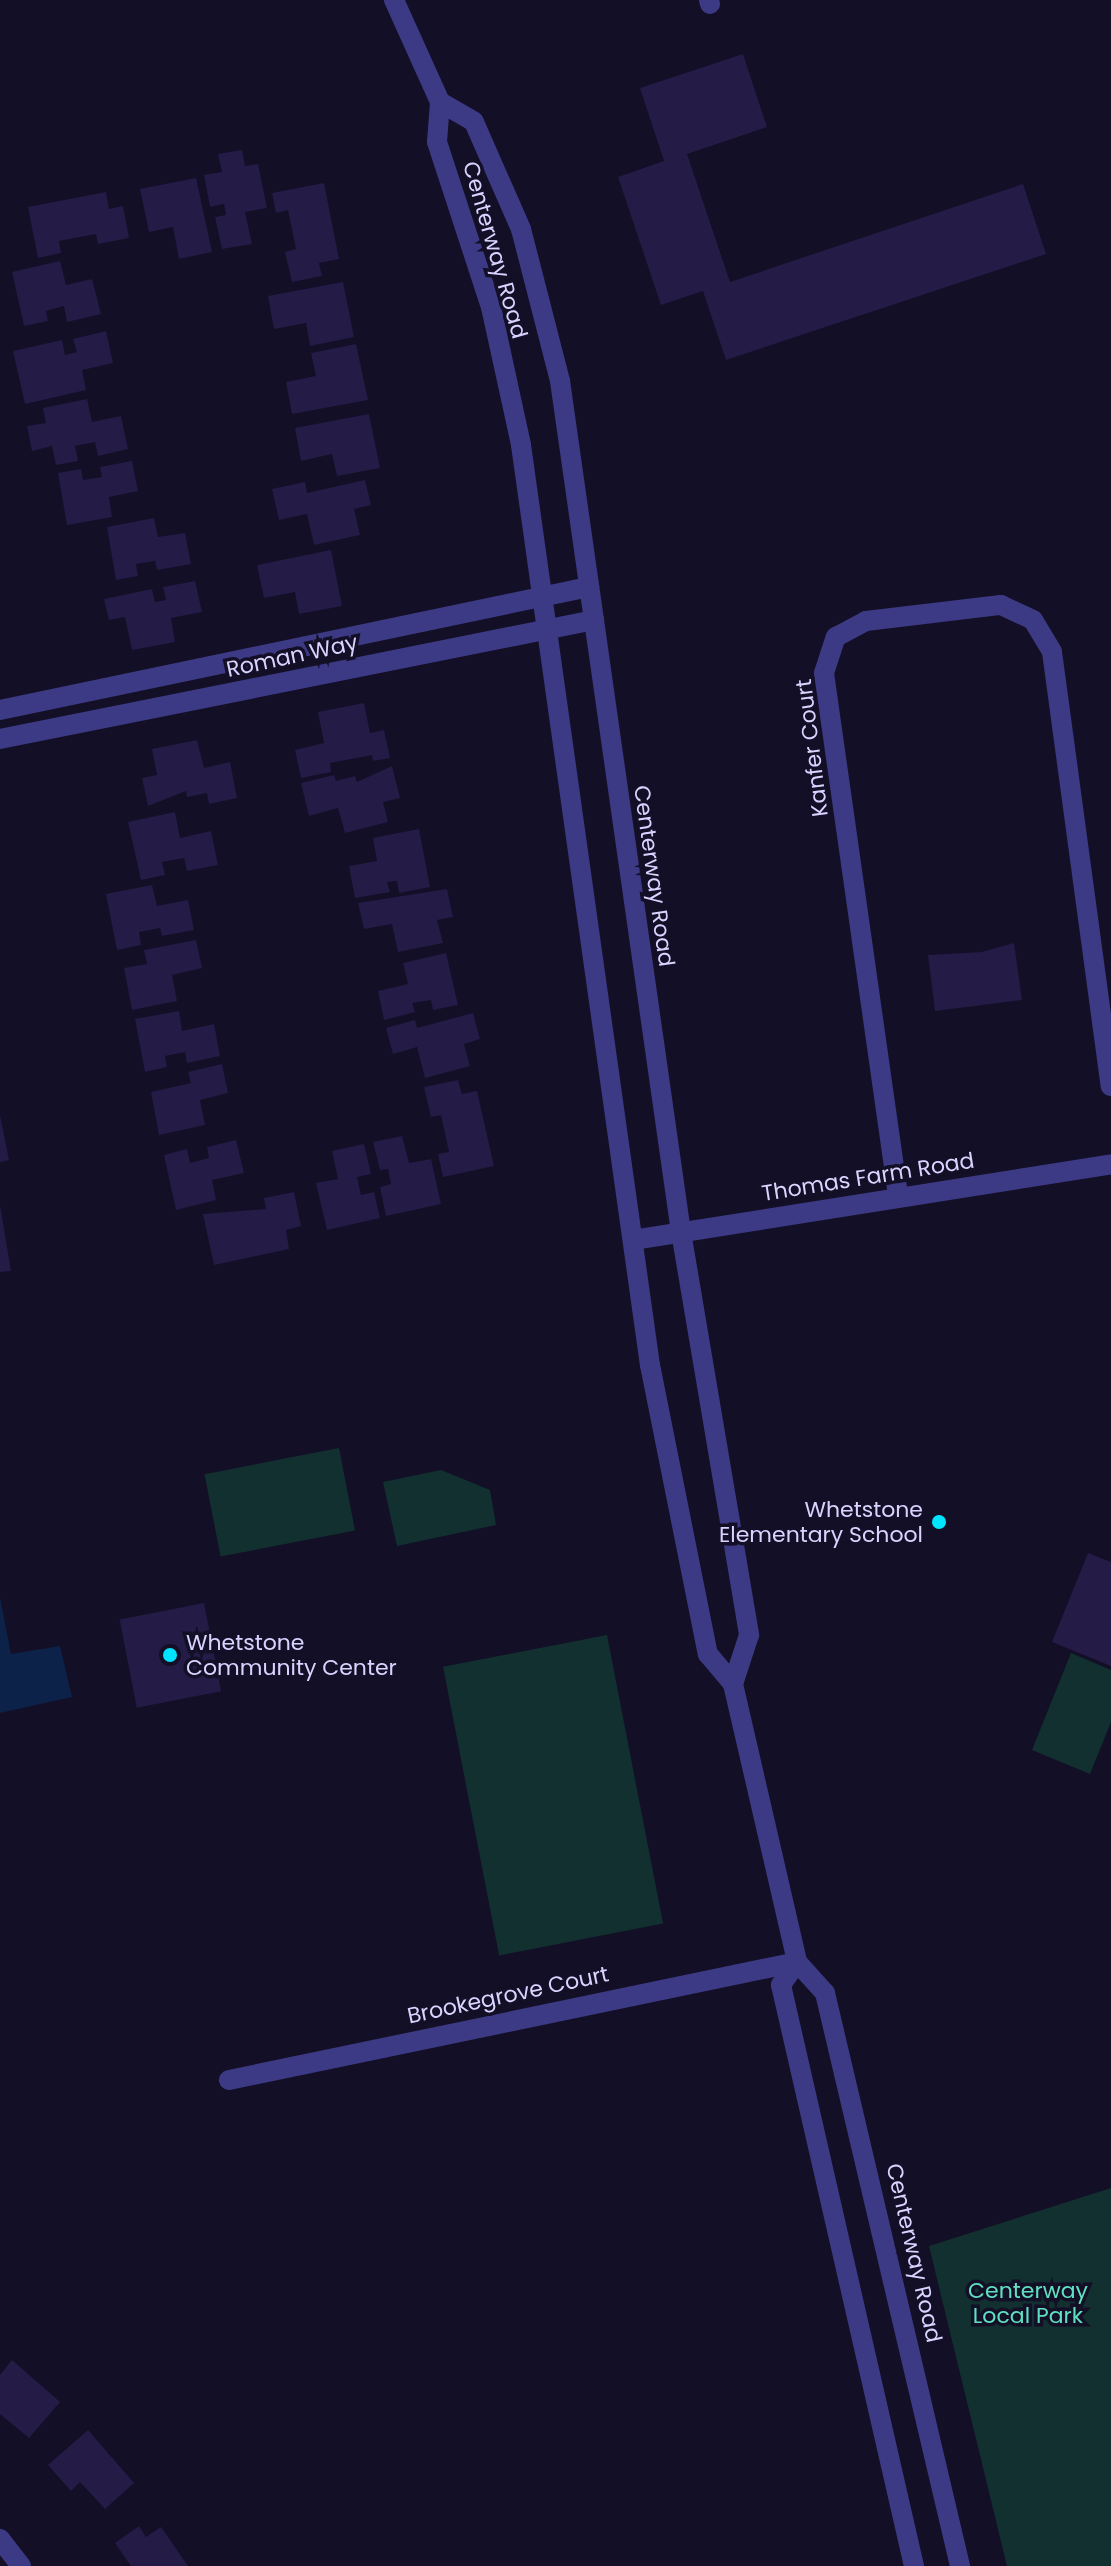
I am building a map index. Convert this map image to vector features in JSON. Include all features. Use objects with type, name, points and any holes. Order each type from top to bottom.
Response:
[{"type":"street","name":"Centerway Road","points":[[394,0],[440,102],[437,142],[491,307],[521,445],[650,1365],[708,1654],[733,1684],[797,1962],[825,1993],[960,2566]]},
{"type":"street","name":"Centerway Road","points":[[440,102],[474,122],[521,229],[560,381],[681,1232],[749,1635],[733,1684]]},
{"type":"street","name":"Roman Way","points":[[0,710],[589,587]]},
{"type":"street","name":"Kanfer Court","points":[[898,1195],[824,673],[836,637],[866,621],[1001,605],[1033,620],[1052,652],[1111,1086]]},
{"type":"street","name":"Roman Way","points":[[0,739],[594,620]]},
{"type":"street","name":"Thomas Farm Road","points":[[633,1240],[898,1195],[1111,1164]]},
{"type":"street","name":"Brookegrove Court","points":[[229,2080],[704,1976],[797,1962]]},
{"type":"street","points":[[797,1962],[781,1985],[914,2566]]},
{"type":"street","points":[[3,2548],[21,2566]]},
{"type":"green space","points":[[339,1448],[355,1530],[221,1557],[205,1474]]},
{"type":"green space","points":[[441,1470],[490,1490],[496,1525],[397,1546],[383,1482]]},
{"type":"green space","points":[[607,1635],[663,1924],[499,1955],[443,1667]]},
{"type":"green space","points":[[1071,1653],[1111,1670],[1111,1722],[1090,1774],[1032,1750]]},
{"type":"green space","name":"Centerway Local Park","points":[[1111,2188],[1111,2566],[1007,2566],[929,2246]]},
{"type":"water","points":[[0,1597],[11,1654],[60,1646],[72,1697],[0,1713]]},
{"type":"building","points":[[743,54],[767,127],[687,154],[730,282],[1023,184],[1046,254],[726,360],[703,291],[661,305],[618,177],[664,161],[640,88]]},
{"type":"building","points":[[242,150],[245,166],[258,164],[267,208],[245,212],[252,244],[222,249],[215,217],[226,215],[224,204],[210,207],[204,175],[222,172],[218,154]]},
{"type":"building","points":[[196,178],[212,252],[179,259],[173,227],[149,232],[140,189]]},
{"type":"building","points":[[324,183],[339,259],[319,263],[322,276],[292,282],[285,252],[296,249],[288,210],[276,213],[272,193]]},
{"type":"building","points":[[106,192],[109,209],[123,206],[129,238],[98,244],[96,234],[59,241],[61,253],[38,258],[28,207]]},
{"type":"building","points":[[60,261],[66,285],[92,279],[101,314],[67,322],[64,306],[46,311],[48,321],[24,326],[12,272]]},
{"type":"building","points":[[343,282],[354,337],[310,346],[306,323],[274,329],[268,296]]},
{"type":"building","points":[[106,331],[113,363],[82,370],[86,390],[25,404],[13,351],[62,340],[65,355],[77,352],[73,339]]},
{"type":"building","points":[[356,344],[368,400],[292,414],[286,382],[316,376],[311,353]]},
{"type":"building","points":[[87,399],[92,422],[121,416],[128,449],[98,456],[95,442],[75,446],[78,461],[56,465],[52,446],[32,451],[27,426],[46,423],[43,408]]},
{"type":"building","points":[[369,414],[380,468],[337,476],[332,454],[301,461],[295,428]]},
{"type":"building","points":[[132,461],[138,491],[109,497],[112,517],[67,525],[58,473],[81,469],[83,480],[102,477],[100,467]]},
{"type":"building","points":[[365,480],[371,505],[354,509],[360,535],[314,545],[307,514],[279,520],[272,489],[305,482],[307,493]]},
{"type":"building","points":[[154,518],[158,537],[185,533],[191,564],[157,570],[155,561],[136,564],[138,576],[116,580],[107,527]]},
{"type":"building","points":[[331,550],[342,606],[299,614],[295,592],[264,598],[257,565]]},
{"type":"building","points":[[195,581],[202,612],[171,618],[175,642],[132,650],[125,617],[109,620],[104,599],[152,589],[155,602],[166,600],[163,587]]},
{"type":"building","points":[[364,703],[370,733],[384,730],[390,758],[373,761],[372,755],[330,763],[331,772],[301,778],[295,750],[324,743],[318,712]]},
{"type":"building","points":[[197,740],[204,768],[230,762],[237,798],[209,804],[207,793],[187,797],[186,791],[148,806],[142,778],[157,775],[152,749]]},
{"type":"building","points":[[392,766],[400,798],[383,802],[388,822],[345,833],[338,808],[309,816],[301,783],[334,775],[336,781],[355,776],[357,782]]},
{"type":"building","points":[[175,812],[180,838],[211,831],[218,865],[187,871],[184,858],[162,862],[165,875],[141,880],[128,822]]},
{"type":"building","points":[[419,829],[430,887],[399,893],[397,881],[387,882],[390,892],[355,898],[349,866],[377,861],[373,838]]},
{"type":"building","points":[[152,885],[157,906],[188,900],[194,930],[162,936],[160,928],[139,932],[141,945],[117,950],[106,894]]},
{"type":"building","points":[[447,889],[453,917],[437,920],[443,943],[398,952],[392,924],[364,929],[358,903]]},
{"type":"building","points":[[196,940],[202,968],[172,975],[177,1001],[132,1010],[124,968],[147,964],[144,950]]},
{"type":"building","points":[[1014,943],[1022,1000],[935,1011],[928,955],[982,952]]},
{"type":"building","points":[[446,953],[458,1005],[433,1010],[431,1000],[412,1003],[415,1012],[384,1020],[378,991],[408,984],[403,963]]},
{"type":"building","points":[[179,1011],[182,1031],[214,1024],[220,1056],[187,1063],[185,1052],[165,1056],[167,1067],[145,1072],[135,1019]]},
{"type":"building","points":[[473,1013],[480,1039],[464,1044],[470,1066],[425,1078],[417,1047],[393,1054],[386,1028],[415,1020],[417,1028]]},
{"type":"building","points":[[222,1064],[228,1093],[200,1100],[205,1125],[159,1135],[151,1092],[191,1083],[188,1072]]},
{"type":"building","points":[[458,1080],[462,1094],[477,1091],[494,1166],[443,1177],[438,1154],[449,1152],[441,1115],[431,1117],[424,1087]]},
{"type":"building","points":[[0,1115],[9,1160],[0,1162]]},
{"type":"building","points":[[402,1136],[409,1163],[431,1159],[441,1204],[386,1216],[380,1187],[391,1184],[388,1169],[380,1170],[373,1142]]},
{"type":"building","points":[[236,1140],[244,1173],[212,1180],[216,1200],[176,1210],[164,1155],[187,1149],[190,1163],[209,1158],[207,1147]]},
{"type":"building","points":[[364,1144],[371,1174],[357,1177],[361,1195],[374,1192],[380,1218],[327,1230],[316,1183],[338,1179],[332,1151]]},
{"type":"building","points":[[294,1192],[301,1226],[286,1230],[289,1249],[214,1265],[203,1214],[266,1209],[264,1198]]},
{"type":"building","points":[[0,1205],[11,1271],[0,1272]]},
{"type":"building","points":[[1088,1553],[1111,1562],[1111,1666],[1052,1642]]},
{"type":"building","name":"Whetstone Community Center","points":[[204,1603],[221,1691],[137,1708],[120,1619]]},
{"type":"building","points":[[12,2360],[60,2402],[29,2438],[0,2414],[0,2375]]},
{"type":"building","points":[[88,2430],[134,2483],[105,2509],[80,2482],[71,2491],[48,2465]]},
{"type":"building","points":[[139,2526],[146,2537],[161,2527],[188,2566],[131,2566],[115,2543]]},
{"type":"place","name":"Whetstone Elementary School","points":[[939,1522]]},
{"type":"place","name":"Whetstone Community Center","points":[[170,1655]]}]
